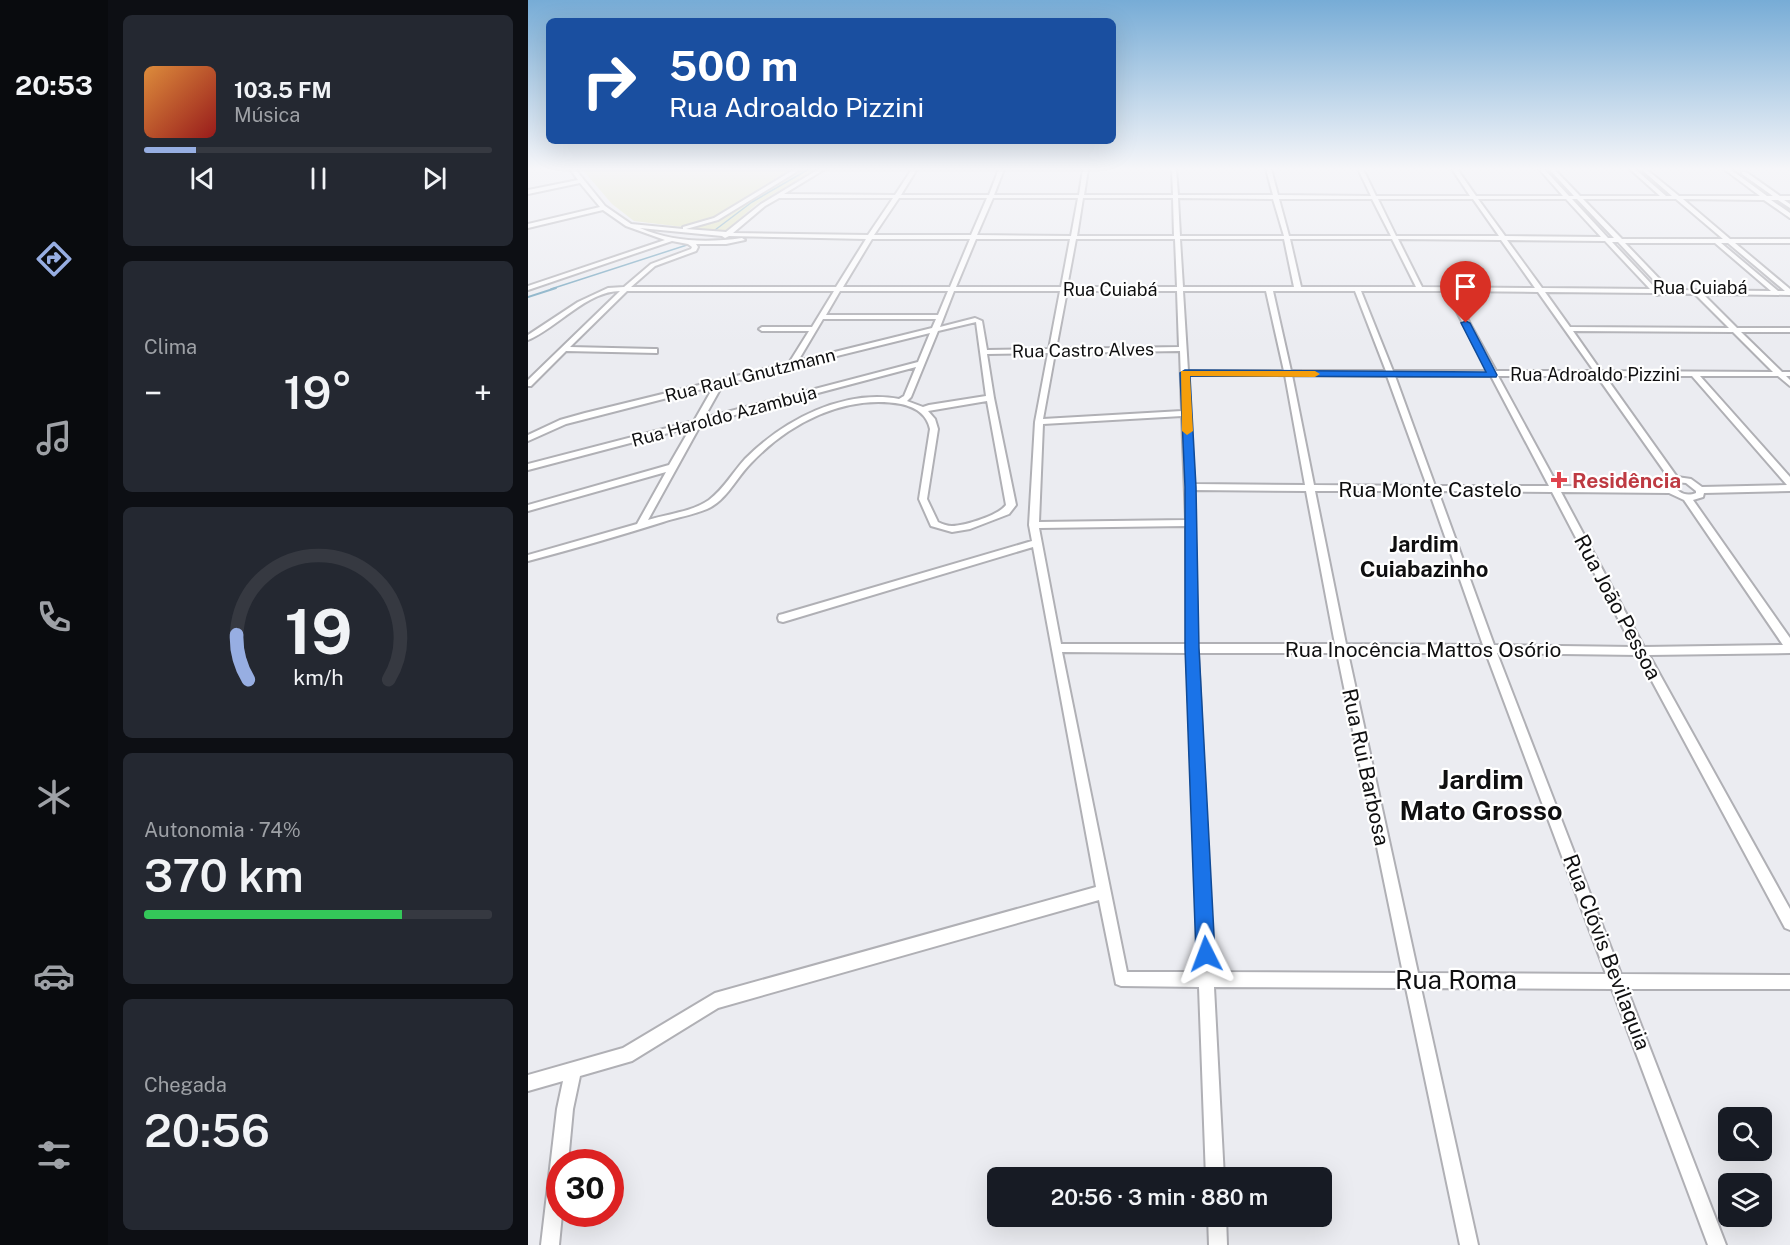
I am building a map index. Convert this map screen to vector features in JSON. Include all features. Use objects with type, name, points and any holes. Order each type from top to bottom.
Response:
[{"type":"street","points":[[631,227],[657,237],[689,241],[711,242],[806,236]]},
{"type":"street","points":[[652,227],[728,234],[974,238],[1396,239],[1790,236]]},
{"type":"street","points":[[657,237],[686,227]]},
{"type":"street","points":[[711,242],[737,227]]},
{"type":"street","points":[[792,364],[877,227]]},
{"type":"street","points":[[901,401],[907,397],[978,227]]},
{"type":"street","points":[[528,1083],[626,1055],[715,1002],[1104,892],[1034,525],[1039,422],[1075,227]]},
{"type":"street","points":[[1178,227],[1190,487],[1192,648],[1215,1167]]},
{"type":"street","points":[[1284,227],[1298,289]]},
{"type":"street","points":[[1390,227],[1420,290]]},
{"type":"street","points":[[1496,227],[1674,479]]},
{"type":"street","points":[[1596,227],[1657,293]]},
{"type":"street","points":[[1608,227],[1670,293]]},
{"type":"street","points":[[1711,227],[1786,287],[1790,293]]},
{"type":"street","points":[[1713,238],[1777,293]]},
{"type":"street","points":[[1724,238],[1790,241]]},
{"type":"street","points":[[528,288],[670,240]]},
{"type":"street","points":[[528,384],[643,272],[653,265],[691,251],[695,247],[689,241]]},
{"type":"street","name":"Rua Cuiabá","points":[[1610,290],[1620,286],[1786,287]]},
{"type":"street","points":[[1691,287],[1790,384]]},
{"type":"street","name":"Rua Cuiabá","points":[[528,338],[580,303],[610,289],[627,288],[1448,289],[1790,293]]},
{"type":"street","name":"Rua Rui Barbosa","points":[[1269,289],[1311,488],[1341,648],[1469,1245]]},
{"type":"street","name":"Rua Clóvis Bevilaquia","points":[[1357,289],[1717,1245]]},
{"type":"street","name":"Rua João Pessoa","points":[[1448,289],[1492,375],[1790,923]]},
{"type":"street","points":[[821,317],[940,317]]},
{"type":"street","name":"Rua Raul Gnutzmann","points":[[528,438],[562,422],[975,320],[979,321],[983,352]]},
{"type":"street","points":[[762,330],[814,329]]},
{"type":"street","points":[[1567,329],[1790,330]]},
{"type":"street","name":"Rua Castro Alves","points":[[983,352],[1183,349]]},
{"type":"street","points":[[565,350],[654,351]]},
{"type":"street","points":[[528,558],[707,505],[749,460],[793,426],[831,408],[865,400],[901,401],[924,410],[932,419],[934,426],[923,499],[934,524],[946,529],[960,530],[1006,512],[1011,505],[983,352]]},
{"type":"street","name":"Rua Haroldo Azambuja","points":[[528,467],[920,364]]},
{"type":"street","name":"Rua Adroaldo Pizzini","points":[[1185,373],[1790,374]]},
{"type":"street","points":[[1693,373],[1790,483]]},
{"type":"street","points":[[640,526],[720,382]]},
{"type":"street","points":[[924,410],[928,407],[990,398]]},
{"type":"street","points":[[1039,422],[1186,413]]},
{"type":"street","points":[[528,508],[673,467]]},
{"type":"street","points":[[1790,488],[1700,490],[1688,481],[1674,479],[1668,483],[1670,490],[1687,498],[1790,648]]},
{"type":"street","name":"Rua Monte Castelo","points":[[1190,487],[1670,490]]},
{"type":"street","points":[[1687,498],[1698,497],[1700,490]]},
{"type":"street","points":[[1034,525],[1191,523]]},
{"type":"street","points":[[783,618],[1036,543]]},
{"type":"street","name":"Rua Inocência Mattos Osório","points":[[1056,648],[1641,651],[1790,648]]},
{"type":"street","name":"Rua Roma","points":[[1104,892],[1121,979],[1790,982]]},
{"type":"street","points":[[550,1245],[565,1110],[573,1071]]},
{"type":"street","points":[[1217,1227],[1218,1245]]},
{"type":"green space","points":[[684,227],[730,227],[724,232]]},
{"type":"waterway","points":[[715,230],[719,227]]},
{"type":"waterway","points":[[551,289],[690,244]]},
{"type":"waterway","points":[[528,297],[556,288]]},
{"type":"slow traffic","points":[[1187,431],[1185,373],[1315,374]]},
{"type":"place","name":"Residência","points":[[1559,480]]},
{"type":"district","name":"Jardim Cuiabazinho","points":[[1424,556]]},
{"type":"district","name":"Jardim Mato Grosso","points":[[1481,794]]},
{"type":"route","points":[[1206,954],[1192,648],[1190,487],[1185,373],[1492,375],[1466,323]]}]
